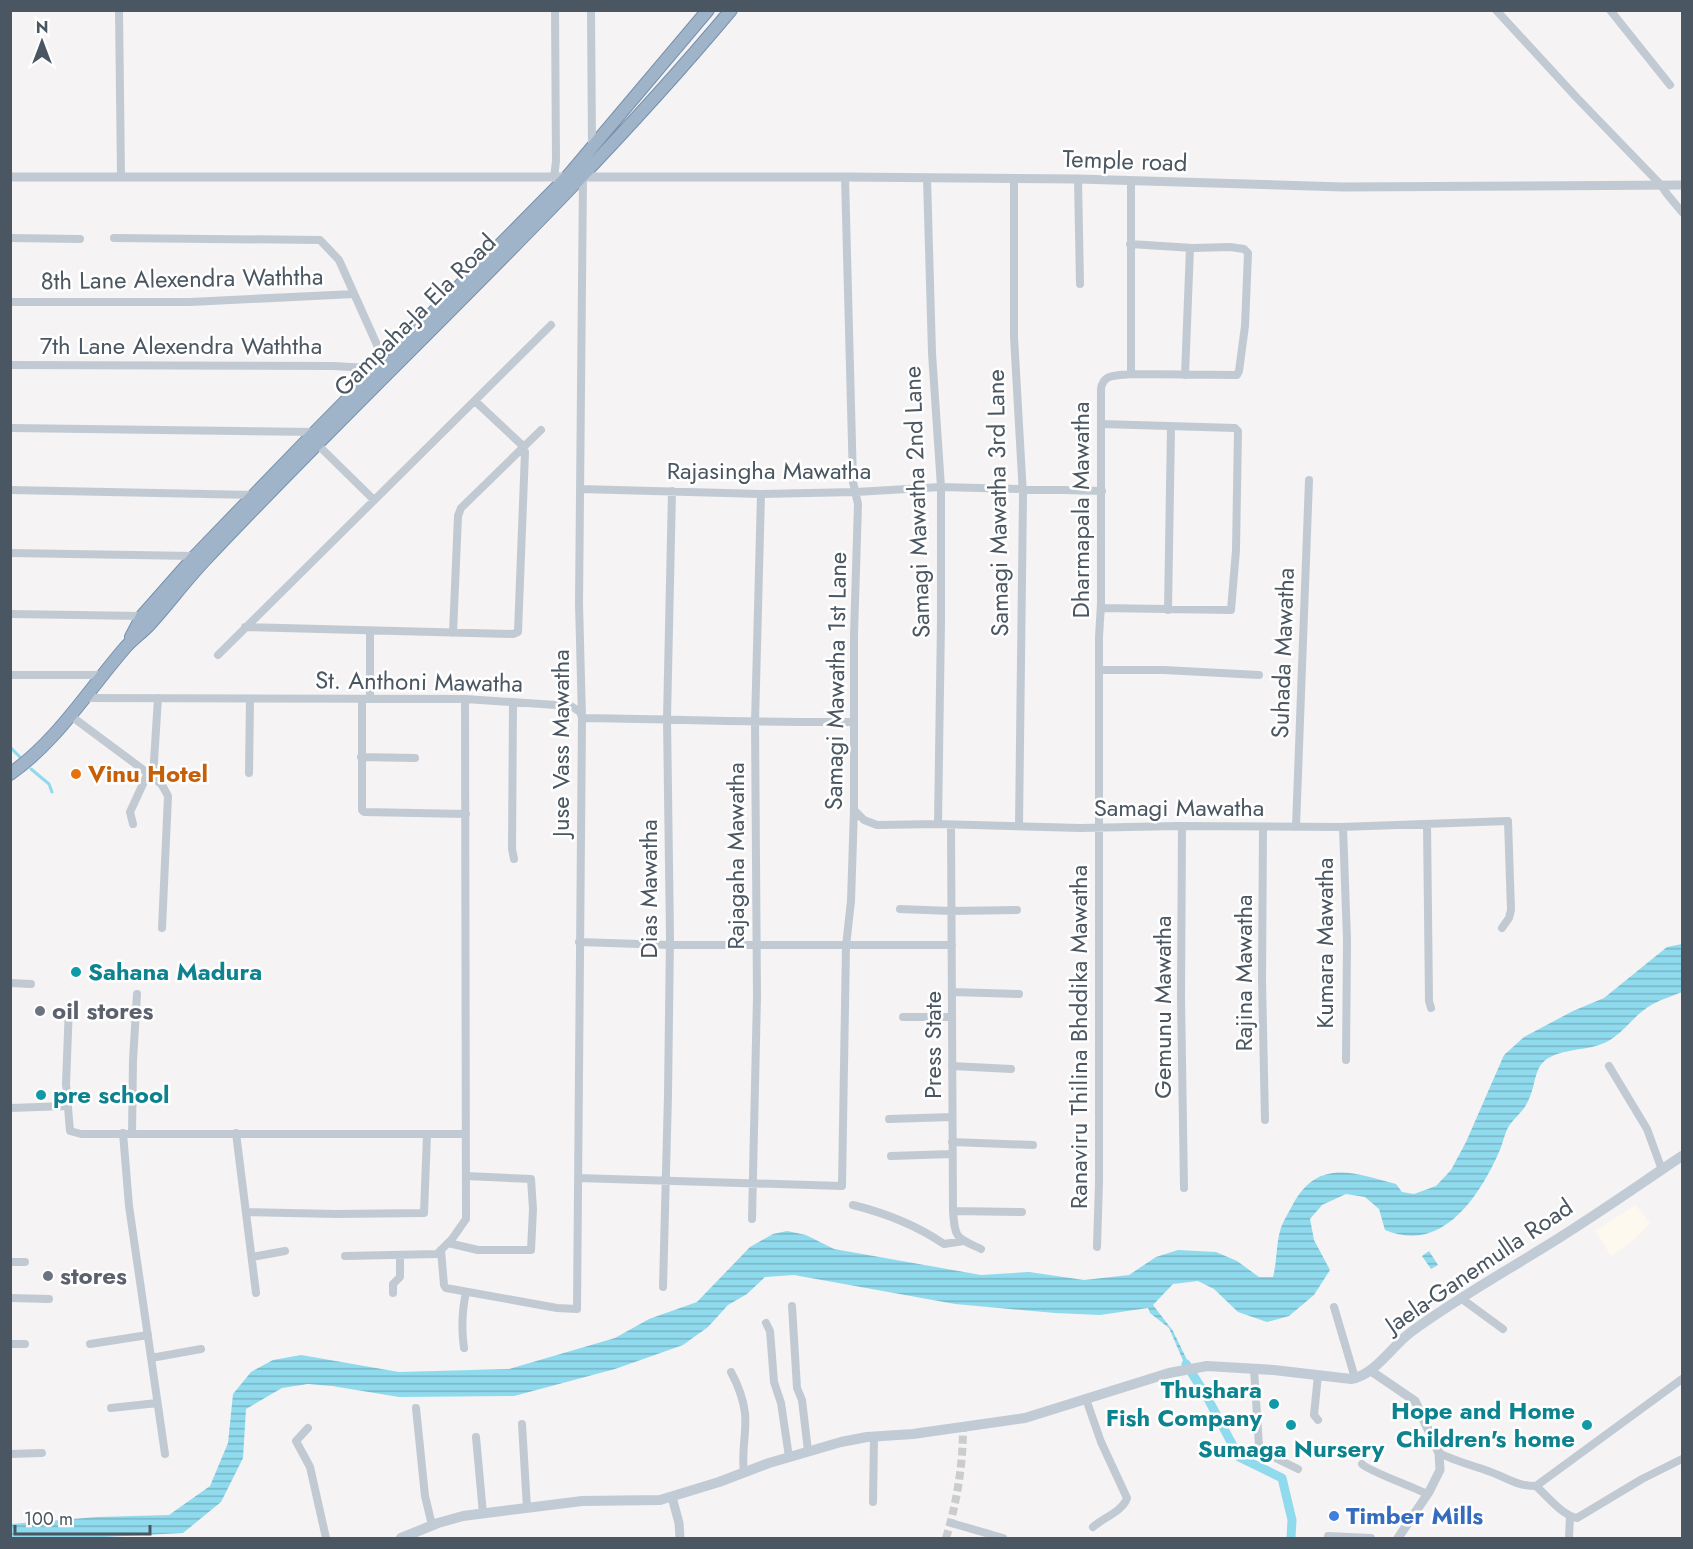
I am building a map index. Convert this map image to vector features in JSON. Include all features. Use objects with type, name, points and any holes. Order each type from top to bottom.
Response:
[{"type":"highway","name":"Gampaha-Ja Ela Road","points":[[126,646],[142,616],[195,556],[259,496],[384,369],[567,177],[708,10]]},
{"type":"highway","name":"Gampaha-Ja Ela Road","points":[[384,369],[583,177],[731,10]]},
{"type":"highway","name":"Gampaha-Ja Ela Road","points":[[10,774],[43,747],[71,717],[126,646],[149,624],[259,496]]},
{"type":"main road","name":"Jaela-Ganemulla Road","points":[[401,1539],[432,1525],[463,1516],[582,1501],[660,1500],[841,1442],[1025,1418],[1189,1369],[1208,1366],[1355,1378],[1371,1371],[1404,1337],[1683,1156]]},
{"type":"street","points":[[119,10],[121,177]]},
{"type":"street","points":[[554,178],[556,161],[555,10]]},
{"type":"street","points":[[591,10],[592,148]]},
{"type":"street","points":[[1496,10],[1584,106],[1661,185],[1683,212]]},
{"type":"street","points":[[1610,10],[1670,85]]},
{"type":"street","name":"Temple road","points":[[10,177],[845,177],[1078,179],[1343,187],[1683,185]]},
{"type":"street","name":"Juse Vass Mawatha","points":[[466,1292],[557,1308],[577,1309],[582,718],[579,603],[583,177]]},
{"type":"street","name":"Samagi Mawatha 1st Lane","points":[[752,1182],[842,1186],[846,946],[851,901],[854,810],[853,722],[858,504],[853,482],[845,177]]},
{"type":"street","name":"Samagi Mawatha 2nd Lane","points":[[927,178],[932,353],[941,487],[938,824]]},
{"type":"street","name":"Samagi Mawatha 3rd Lane","points":[[1014,179],[1014,337],[1017,423],[1023,488],[1019,826]]},
{"type":"street","points":[[1078,179],[1080,284]]},
{"type":"street","points":[[1130,244],[1245,249],[1248,253],[1248,282],[1237,375],[1131,374],[1130,244],[1131,181]]},
{"type":"street","points":[[10,238],[80,239]]},
{"type":"street","points":[[114,238],[320,240],[339,260],[384,369]]},
{"type":"street","points":[[1185,375],[1190,248]]},
{"type":"street","name":"8th Lane Alexendra Waththa","points":[[10,302],[190,302],[354,294]]},
{"type":"street","points":[[218,655],[551,325]]},
{"type":"street","name":"7th Lane Alexendra Waththa","points":[[10,365],[333,366],[384,369]]},
{"type":"street","name":"Dharmapala Mawatha","points":[[1100,828],[1102,381],[1112,376],[1131,374]]},
{"type":"street","points":[[245,627],[370,632],[513,634],[518,632],[525,452],[523,446],[475,400]]},
{"type":"street","points":[[1101,608],[1231,610],[1236,550],[1238,431],[1235,428],[1102,424]]},
{"type":"street","points":[[1168,610],[1171,427]]},
{"type":"street","points":[[10,428],[316,438],[374,500]]},
{"type":"street","points":[[453,633],[458,516],[461,508],[541,430]]},
{"type":"street","name":"Suhada Mawatha","points":[[1296,827],[1309,480]]},
{"type":"street","name":"Rajasingha Mawatha","points":[[580,489],[761,494],[941,487],[1102,491]]},
{"type":"street","points":[[10,490],[259,496]]},
{"type":"street","name":"Dias Mawatha","points":[[663,1287],[667,1181],[668,719],[672,491]]},
{"type":"street","name":"Rajagaha Mawatha","points":[[752,1219],[757,996],[755,723],[761,494]]},
{"type":"street","points":[[10,553],[195,556]]},
{"type":"street","points":[[10,614],[142,616]]},
{"type":"street","points":[[370,632],[361,757],[362,810],[364,812],[466,814]]},
{"type":"street","points":[[1099,670],[1164,670],[1259,675]]},
{"type":"street","points":[[10,675],[103,675]]},
{"type":"street","name":"St. Anthoni Mawatha","points":[[86,698],[465,699],[571,706],[580,712],[582,718],[755,723],[853,722]]},
{"type":"street","points":[[133,824],[130,812],[150,775],[158,698]]},
{"type":"street","points":[[345,1256],[437,1254],[466,1219],[465,699]]},
{"type":"street","points":[[249,773],[250,700]]},
{"type":"street","points":[[513,702],[512,849],[514,859]]},
{"type":"street","points":[[71,717],[150,775],[162,785],[168,796],[162,928]]},
{"type":"street","points":[[361,757],[416,758]]},
{"type":"street","name":"Samagi Mawatha","points":[[854,810],[864,820],[878,825],[938,824],[1100,828],[1343,827],[1508,821],[1511,910],[1502,928]]},
{"type":"street","points":[[1427,824],[1429,1001],[1431,1008]]},
{"type":"street","name":"Press State","points":[[951,825],[953,1211],[955,1232],[964,1241]]},
{"type":"street","name":"Gemunu Mawatha","points":[[1182,826],[1181,998],[1184,1188]]},
{"type":"street","name":"Rajina Mawatha","points":[[1263,827],[1262,981],[1265,1120]]},
{"type":"street","name":"Kumara Mawatha","points":[[1343,827],[1347,950],[1346,1060]]},
{"type":"street","name":"Ranaviru Thilina Bhddika Mawatha","points":[[1097,1247],[1100,828]]},
{"type":"street","points":[[900,909],[1017,910]]},
{"type":"street","points":[[579,942],[669,945],[952,945]]},
{"type":"street","points":[[10,983],[31,984]]},
{"type":"street","points":[[952,992],[1019,994]]},
{"type":"street","points":[[132,1132],[137,994]]},
{"type":"street","points":[[69,1006],[67,1106],[70,1131],[81,1134],[132,1132],[466,1134]]},
{"type":"street","points":[[903,1017],[952,1017]]},
{"type":"street","points":[[952,1066],[1011,1069]]},
{"type":"street","points":[[1609,1066],[1647,1129],[1662,1170]]},
{"type":"street","points":[[10,1108],[67,1106]]},
{"type":"street","points":[[889,1119],[952,1117]]},
{"type":"street","points":[[123,1132],[129,1206],[165,1454]]},
{"type":"street","points":[[236,1133],[256,1293]]},
{"type":"street","points":[[247,1212],[424,1213],[427,1134]]},
{"type":"street","points":[[952,1142],[1034,1145]]},
{"type":"street","points":[[891,1156],[952,1154]]},
{"type":"street","points":[[448,1243],[478,1250],[531,1250],[533,1209],[531,1179],[466,1176]]},
{"type":"street","points":[[578,1178],[752,1182]]},
{"type":"street","points":[[853,1205],[881,1212],[944,1244],[964,1241],[981,1249]]},
{"type":"street","points":[[953,1211],[1022,1212]]},
{"type":"street","points":[[441,1250],[444,1285],[446,1288],[466,1292],[461,1332],[464,1348]]},
{"type":"street","points":[[252,1257],[285,1251]]},
{"type":"street","points":[[393,1293],[393,1284],[400,1277],[400,1255]]},
{"type":"street","points":[[10,1262],[25,1262]]},
{"type":"street","points":[[10,1298],[49,1299]]},
{"type":"street","points":[[1462,1299],[1503,1329]]},
{"type":"street","points":[[792,1306],[797,1388],[802,1400],[808,1451]]},
{"type":"street","points":[[1334,1307],[1355,1378]]},
{"type":"street","points":[[766,1323],[770,1330],[774,1382],[781,1403],[789,1457]]},
{"type":"street","points":[[90,1344],[148,1335]]},
{"type":"street","points":[[10,1344],[25,1344]]},
{"type":"street","points":[[151,1358],[201,1349]]},
{"type":"street","points":[[1254,1369],[1259,1446],[1265,1453],[1298,1469]]},
{"type":"street","points":[[1371,1371],[1389,1385],[1413,1397],[1428,1425],[1439,1453],[1440,1470],[1398,1539]]},
{"type":"street","points":[[731,1372],[741,1391],[745,1415],[742,1458],[744,1472]]},
{"type":"street","points":[[1318,1375],[1314,1405],[1314,1415],[1318,1420]]},
{"type":"street","points":[[1439,1453],[1522,1486],[1536,1486],[1683,1379]]},
{"type":"street","points":[[1086,1400],[1104,1450],[1127,1498],[1125,1503],[1093,1527]]},
{"type":"street","points":[[111,1408],[157,1403]]},
{"type":"street","points":[[416,1408],[425,1496],[432,1525]]},
{"type":"street","points":[[522,1424],[527,1508]]},
{"type":"street","points":[[308,1428],[296,1441],[310,1467],[326,1539]]},
{"type":"street","points":[[873,1502],[874,1436]]},
{"type":"street","points":[[476,1437],[483,1514]]},
{"type":"street","points":[[10,1454],[42,1453]]},
{"type":"street","points":[[1536,1486],[1570,1516],[1577,1518],[1642,1479],[1683,1459]]},
{"type":"street","points":[[1362,1464],[1365,1468],[1427,1494]]},
{"type":"street","points":[[672,1497],[679,1523],[680,1539]]},
{"type":"street","points":[[1569,1539],[1570,1516]]},
{"type":"street","points":[[951,1523],[1003,1539]]},
{"type":"street","points":[[1328,1536],[1371,1539]]},
{"type":"shaded area","points":[[1636,1205],[1650,1223],[1636,1238],[1611,1256],[1595,1231]]},
{"type":"water","points":[[1682,944],[1682,992],[1656,1002],[1607,1042],[1559,1053],[1545,1060],[1538,1070],[1526,1105],[1509,1126],[1481,1187],[1456,1217],[1441,1228],[1424,1234],[1405,1235],[1385,1230],[1379,1209],[1365,1197],[1346,1194],[1322,1205],[1310,1219],[1314,1240],[1330,1270],[1314,1295],[1289,1316],[1267,1322],[1238,1312],[1214,1289],[1198,1281],[1173,1284],[1153,1305],[1173,1331],[1189,1364],[1185,1365],[1169,1328],[1150,1313],[1148,1308],[1100,1315],[1055,1313],[955,1304],[794,1275],[765,1277],[747,1294],[728,1305],[708,1327],[683,1345],[615,1369],[514,1396],[399,1397],[308,1384],[282,1388],[246,1409],[243,1458],[221,1502],[183,1533],[84,1538],[11,1538],[11,1524],[97,1517],[169,1515],[210,1486],[228,1443],[233,1394],[251,1372],[273,1360],[301,1355],[399,1372],[509,1369],[615,1338],[649,1319],[697,1302],[750,1247],[773,1234],[787,1231],[806,1235],[834,1249],[981,1275],[1029,1272],[1084,1280],[1129,1275],[1156,1257],[1178,1250],[1216,1252],[1237,1261],[1259,1277],[1273,1277],[1282,1225],[1302,1191],[1313,1181],[1337,1172],[1396,1184],[1402,1192],[1414,1194],[1436,1186],[1451,1170],[1466,1142],[1504,1055],[1524,1037],[1573,1011],[1604,998],[1667,947]]},
{"type":"water","points":[[1429,1251],[1438,1265],[1431,1269],[1422,1256]]},
{"type":"waterway","points":[[10,747],[20,757]]},
{"type":"waterway","points":[[31,769],[49,784],[52,792]]},
{"type":"waterway","points":[[1186,1364],[1207,1397],[1239,1457],[1282,1478],[1292,1520],[1291,1538]]},
{"type":"tunnel","points":[[946,1538],[959,1483],[963,1427]]},
{"type":"place","name":"Vinu Hotel","points":[[76,774]]},
{"type":"place","name":"Sahana Madura","points":[[76,972]]},
{"type":"place","name":"oil stores","points":[[40,1011]]},
{"type":"place","name":"pre school","points":[[41,1095]]},
{"type":"place","name":"stores","points":[[48,1276]]},
{"type":"place","name":"Thushara Fish Company","points":[[1274,1404]]},
{"type":"place","name":"Sumaga Nursery","points":[[1291,1425]]},
{"type":"place","name":"Hope and Home Children's home","points":[[1587,1425]]},
{"type":"place","name":"Timber Mills","points":[[1334,1516]]}]
